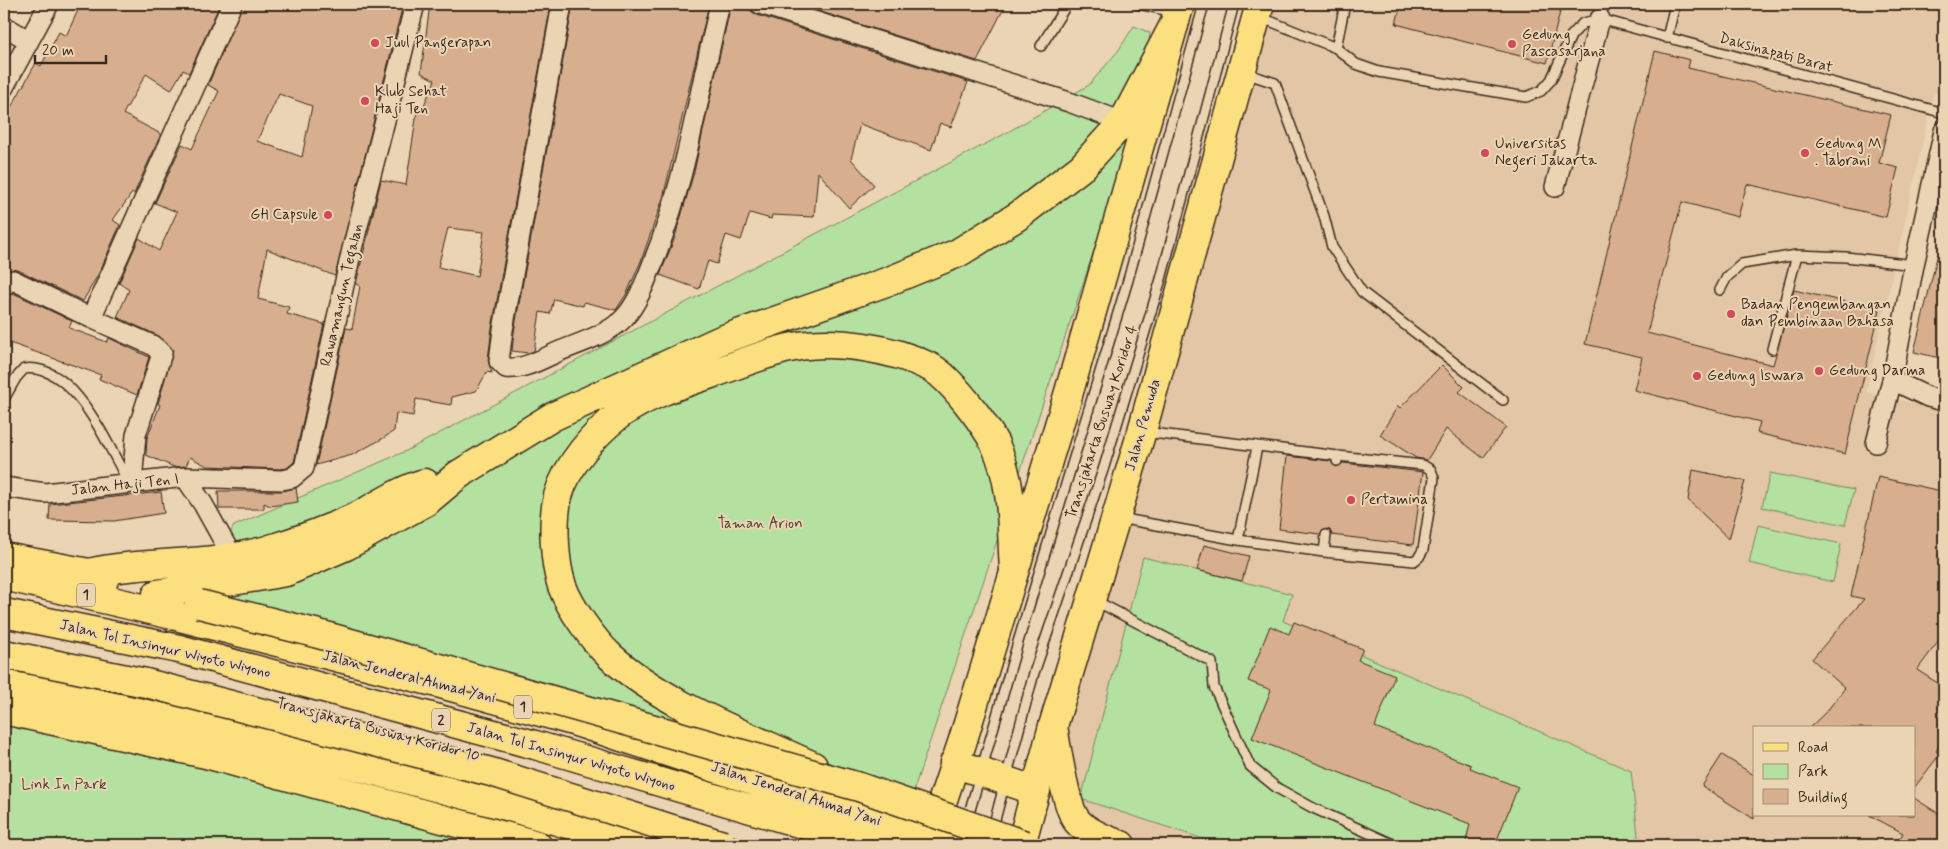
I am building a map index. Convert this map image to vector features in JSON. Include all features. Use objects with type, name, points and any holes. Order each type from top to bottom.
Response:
[{"type":"main road","name":"Jalan Pemuda","points":[[1023,845],[1053,726],[1142,431],[1241,72],[1250,8]]},
{"type":"main road","points":[[157,594],[286,572],[346,546],[426,501],[458,475],[552,417],[721,340],[889,281],[958,253],[1018,216],[1082,167],[1123,122],[1177,14]]},
{"type":"main road","points":[[936,843],[954,764],[1071,384],[1177,14]]},
{"type":"main road","points":[[859,788],[659,692],[610,656],[582,622],[562,587],[554,542],[559,495],[571,469],[591,441],[620,415],[663,390],[795,347],[830,345],[887,350],[932,368],[969,405],[994,443],[1008,480],[1014,570]]},
{"type":"main road","points":[[89,573],[115,567],[232,558],[264,551],[309,536],[355,517],[419,484],[458,475]]},
{"type":"main road","points":[[4,557],[89,573],[114,584],[157,594],[177,601],[199,604],[314,633],[859,788],[1023,845]]},
{"type":"main road","name":"Jalan Jenderal Ahmad Yani","points":[[4,576],[168,614],[441,684],[564,719],[936,843]]},
{"type":"main road","name":"Jalan Tol Insinyur Wiyoto Wiyono","points":[[4,613],[179,649],[535,746],[873,845]]},
{"type":"main road","points":[[4,654],[146,683],[491,772],[724,845]]},
{"type":"main road","points":[[4,683],[224,731],[510,808],[638,845]]},
{"type":"main road","points":[[4,710],[206,754],[538,845]]},
{"type":"main road","points":[[1053,726],[1063,783],[1076,820],[1100,837],[1121,845]]},
{"type":"main road","points":[[954,764],[1036,791]]},
{"type":"street","points":[[4,87],[49,4]]},
{"type":"street","points":[[91,318],[232,4]]},
{"type":"street","name":"Rawamangun Tegalan","points":[[185,477],[282,480],[292,478],[304,468],[352,249],[415,4]]},
{"type":"street","points":[[562,4],[503,330],[499,361],[506,368],[536,362],[570,347],[610,328],[622,320],[631,310],[660,245],[679,183],[720,4]]},
{"type":"street","points":[[760,4],[1069,102],[1123,122]]},
{"type":"street","points":[[1555,187],[1602,12]]},
{"type":"street","points":[[4,26],[28,40]]},
{"type":"street","points":[[1876,443],[1892,380],[1914,265],[1944,131]]},
{"type":"street","points":[[4,286],[7,282],[13,280],[152,345],[162,353],[136,435],[130,483]]},
{"type":"street","points":[[1892,380],[1928,397],[1944,401]]},
{"type":"street","name":"Jalan Haji Ten I","points":[[4,487],[45,493],[185,477],[203,504],[232,558]]},
{"type":"lane","points":[[1041,46],[1067,4]]},
{"type":"lane","points":[[1138,4],[1177,14]]},
{"type":"lane","name":"Transjakarta Busway Koridor 4","points":[[988,845],[992,776],[1204,4]]},
{"type":"lane","points":[[1336,48],[1345,4]]},
{"type":"lane","points":[[1667,38],[1675,4]]},
{"type":"lane","points":[[1250,8],[1336,48],[1356,64],[1379,72],[1526,97],[1540,91],[1551,80],[1571,36],[1583,23],[1602,12]]},
{"type":"lane","name":"Transjakarta Busway Koridor 4","points":[[960,845],[967,824],[992,776],[1034,673],[1104,467],[1162,279],[1250,8]]},
{"type":"lane","name":"Daksinapati Barat","points":[[1602,12],[1667,38],[1944,113]]},
{"type":"lane","points":[[1241,72],[1275,83],[1324,216],[1332,246],[1362,292],[1503,400]]},
{"type":"lane","points":[[1720,290],[1727,277],[1742,264],[1797,255],[1846,257],[1914,265]]},
{"type":"lane","points":[[1772,349],[1797,255]]},
{"type":"lane","points":[[4,399],[24,368],[34,367],[62,380],[88,408],[130,483]]},
{"type":"lane","points":[[1116,518],[1238,540],[1324,552],[1414,561],[1420,557],[1423,550],[1434,478],[1431,470],[1423,465],[1337,459],[1142,431]]},
{"type":"lane","points":[[1238,540],[1257,448]]},
{"type":"lane","points":[[1324,552],[1326,535]]},
{"type":"lane","points":[[1092,599],[1212,662],[1214,687],[1250,766],[1277,788],[1313,808],[1395,845]]},
{"type":"lane","name":"Transjakarta Busway Koridor 10","points":[[4,608],[95,626],[223,656],[640,770],[884,845]]},
{"type":"lane","name":"Transjakarta Busway Koridor 10","points":[[4,650],[65,662],[627,809],[744,845]]},
{"type":"shaded area","points":[[1259,4],[1944,4],[1944,95],[1934,92],[1866,392],[1944,410],[1944,845],[1124,845],[1076,820],[1053,726]]},
{"type":"green space","name":"Taman Arion","points":[[1134,26],[1150,33],[1139,116],[907,810],[193,596],[234,526],[406,451],[1008,132],[1089,85],[1118,51]]},
{"type":"green space","points":[[1770,473],[1854,490],[1845,525],[1762,507]]},
{"type":"green space","points":[[1758,525],[1841,544],[1833,582],[1749,563]]},
{"type":"green space","points":[[1143,557],[1292,594],[1283,621],[1631,771],[1639,845],[1222,845],[1081,799]]},
{"type":"green space","name":"Link In Park","points":[[4,710],[491,845],[4,845]]},
{"type":"building","points":[[81,4],[220,4],[189,73],[183,70],[171,90],[146,74],[123,114],[161,134],[134,194],[132,193],[113,220],[120,225],[100,271],[83,301],[18,270],[4,270],[4,120],[36,63],[41,66],[59,32],[66,36]]},
{"type":"building","points":[[243,4],[403,4],[335,276],[267,249],[258,299],[289,307],[287,314],[324,324],[294,462],[287,468],[207,466],[190,457],[186,466],[174,467],[146,455],[147,438],[160,405],[158,404],[173,350],[157,335],[117,317],[129,290],[119,283],[139,238],[159,251],[177,212],[155,203],[182,144],[192,149],[219,91],[208,85]],"holes":[[[279,94],[312,106],[302,157],[257,141]]]},
{"type":"building","points":[[430,4],[551,4],[492,328],[488,360],[492,373],[487,372],[476,391],[452,397],[451,405],[416,399],[413,416],[396,413],[394,431],[382,439],[352,455],[316,465],[346,328],[352,329],[360,286],[356,284],[381,180],[406,185],[417,112],[421,112],[435,80],[421,73]],"holes":[[[448,228],[484,232],[477,276],[438,267]]]},
{"type":"building","points":[[573,4],[709,4],[663,198],[641,261],[627,293],[616,310],[584,302],[583,306],[554,299],[550,314],[540,312],[534,351],[528,353],[512,351],[514,332]]},
{"type":"building","points":[[731,4],[749,4],[751,11],[757,15],[968,82],[951,127],[940,123],[931,150],[860,124],[851,159],[874,185],[849,208],[818,172],[814,217],[772,215],[771,219],[750,213],[741,240],[726,235],[717,264],[708,261],[699,289],[660,275],[675,237],[694,172]]},
{"type":"building","points":[[796,4],[1006,4],[977,61]]},
{"type":"building","name":"Gedung Pascasarjana","points":[[1401,4],[1562,4],[1547,63],[1396,24]]},
{"type":"building","points":[[1655,51],[1690,60],[1688,68],[1891,115],[1879,163],[1898,168],[1886,217],[1747,184],[1738,217],[1682,202],[1647,333],[1773,365],[1794,290],[1880,310],[1845,454],[1757,433],[1760,422],[1634,390],[1642,357],[1585,344]]},
{"type":"building","points":[[1937,257],[1944,258],[1944,359],[1914,352]]},
{"type":"building","points":[[13,293],[72,321],[69,328],[107,342],[109,338],[149,357],[137,395],[99,379],[101,375],[4,341],[4,297]]},
{"type":"building","points":[[1442,365],[1464,387],[1459,392],[1506,427],[1483,458],[1446,429],[1427,460],[1416,458],[1380,435],[1398,406],[1400,408]]},
{"type":"building","name":"Pertamina","points":[[1287,456],[1331,461],[1336,467],[1343,463],[1423,472],[1413,545],[1332,535],[1330,530],[1326,529],[1320,534],[1279,529]]},
{"type":"building","points":[[1693,470],[1745,481],[1729,539],[1688,500]]},
{"type":"building","points":[[1878,477],[1941,491],[1940,495],[1944,495],[1944,634],[1917,670],[1944,687],[1944,738],[1936,751],[1940,754],[1916,785],[1916,726],[1811,726],[1827,711],[1845,688],[1812,659],[1864,599],[1851,596]]},
{"type":"building","points":[[296,488],[298,502],[270,506],[264,503],[264,509],[219,509],[218,491],[282,491]]},
{"type":"building","points":[[161,492],[164,513],[114,521],[49,520],[50,504]]},
{"type":"building","points":[[1204,545],[1249,556],[1242,581],[1197,570]]},
{"type":"building","points":[[1294,622],[1363,649],[1358,660],[1395,675],[1375,727],[1471,765],[1470,768],[1518,787],[1495,845],[1465,845],[1470,824],[1252,738],[1271,690],[1248,681],[1270,626],[1289,634]]},
{"type":"building","points":[[1722,755],[1753,774],[1754,819],[1702,786]]},
{"type":"building","points":[[1916,799],[1944,817],[1944,845],[1896,845],[1903,833],[1871,816],[1916,816]]},
{"type":"place","name":"Juul Pangerapan","points":[[375,43]]},
{"type":"place","name":"Gedung Pascasarjana","points":[[1512,44]]},
{"type":"place","name":"Klub Sehat Haji Ten","points":[[365,101]]},
{"type":"place","name":"Universitas Negeri Jakarta","points":[[1485,153]]},
{"type":"place","name":"Gedung M . Tabrani","points":[[1805,153]]},
{"type":"place","name":"GH Capsule","points":[[328,215]]},
{"type":"place","name":"Badan Pengembangan dan Pembinaan Bahasa","points":[[1731,314]]},
{"type":"place","name":"Gedung Darma","points":[[1819,371]]},
{"type":"place","name":"Gedung Iswara","points":[[1697,376]]},
{"type":"place","name":"Pertamina","points":[[1351,500]]}]
